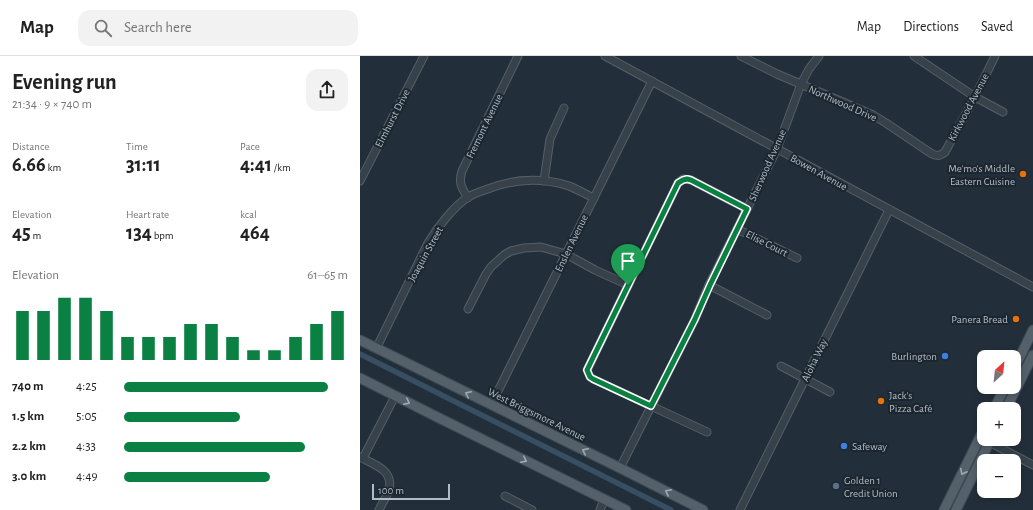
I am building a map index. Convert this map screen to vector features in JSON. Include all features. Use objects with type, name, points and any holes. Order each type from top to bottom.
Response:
[{"type":"main road","points":[[1021,355],[1033,330]]},
{"type":"main road","name":"West Briggsmore Avenue","points":[[360,340],[703,510]]},
{"type":"main road","points":[[1010,402],[1033,355]]},
{"type":"main road","points":[[360,378],[626,510]]},
{"type":"main road","points":[[944,510],[977,443]]},
{"type":"main road","points":[[956,510],[988,446]]},
{"type":"street","name":"Elmhurst Drive","points":[[360,181],[424,56]]},
{"type":"street","name":"Fremont Avenue","points":[[468,198],[460,182],[462,171],[518,56]]},
{"type":"street","name":"Bowen Avenue","points":[[606,56],[1033,287]]},
{"type":"street","name":"Northwood Drive","points":[[741,56],[759,66],[873,115],[929,152],[940,156]]},
{"type":"street","name":"Sherwood Avenue","points":[[620,468],[695,319],[737,228],[777,149],[801,84],[809,69],[819,56]]},
{"type":"street","points":[[914,56],[974,97],[1003,112]]},
{"type":"street","name":"Kirkwood Avenue","points":[[940,156],[945,152],[995,56]]},
{"type":"street","name":"Enslen Avenue","points":[[490,405],[652,81]]},
{"type":"street","points":[[544,181],[550,139],[564,108]]},
{"type":"street","points":[[707,432],[593,379],[588,374],[588,368],[678,183],[687,179],[691,180],[747,209]]},
{"type":"street","name":"Joaquin Street","points":[[376,349],[428,243],[436,230],[454,210],[468,198],[506,183],[530,180],[568,186],[594,198]]},
{"type":"street","name":"Aloha Way","points":[[740,510],[889,210]]},
{"type":"street","name":"Elise Court","points":[[737,228],[797,258]]},
{"type":"street","points":[[468,309],[486,274],[504,255],[518,249],[532,247],[548,249],[566,254],[595,270],[628,285]]},
{"type":"street","points":[[710,285],[767,314]]},
{"type":"street","points":[[781,366],[830,392]]},
{"type":"street","points":[[379,510],[390,488],[389,478],[383,469],[362,457],[392,402]]},
{"type":"street","points":[[999,446],[1033,465]]},
{"type":"street","points":[[505,496],[532,510]]},
{"type":"waterway","points":[[360,354],[671,510]]},
{"type":"place","name":"Me'mo's Middle Eastern Cuisine","points":[[1023,174]]},
{"type":"place","name":"Panera Bread","points":[[1016,319]]},
{"type":"place","name":"Burlington","points":[[945,356]]},
{"type":"place","name":"Jack's Pizza Café","points":[[881,401]]},
{"type":"place","name":"Safeway","points":[[844,446]]},
{"type":"place","name":"Golden 1 Credit Union","points":[[836,486]]},
{"type":"route","points":[[687,179],[691,180],[747,209],[695,319],[651,406],[593,379],[588,374],[587,370],[628,285],[678,183],[681,181],[687,179]]}]
